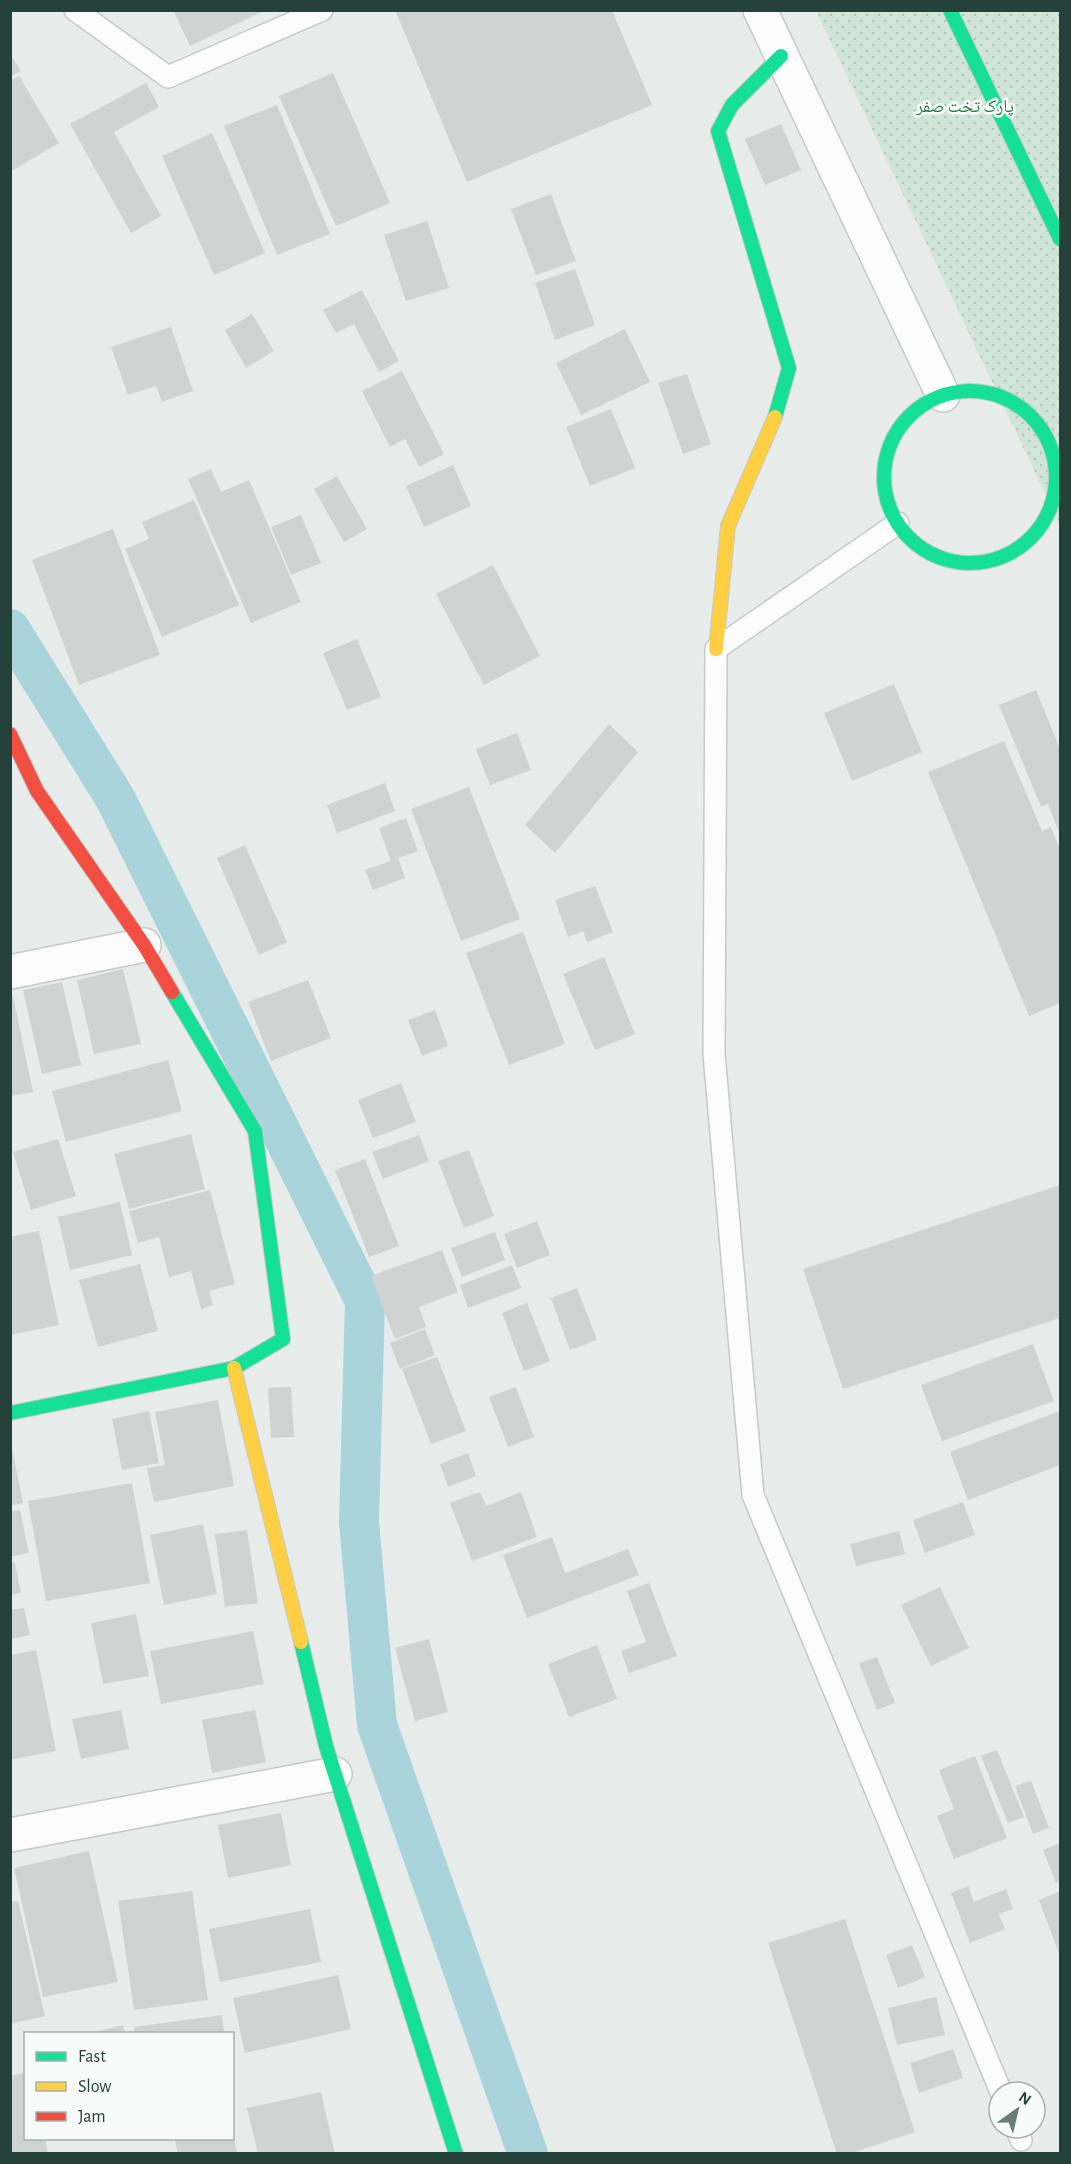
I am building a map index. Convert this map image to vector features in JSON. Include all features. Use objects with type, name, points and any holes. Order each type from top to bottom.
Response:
[{"type":"street","points":[[759,10],[943,395]]},
{"type":"street","points":[[950,10],[1060,239]]},
{"type":"street","points":[[716,649],[728,526],[779,407],[789,368],[718,131],[732,105],[782,56]]},
{"type":"street","points":[[972,391],[999,396],[1024,411],[1043,432],[1054,458],[1056,486],[1048,513],[1034,536],[1011,553],[984,562],[955,562],[928,553],[906,535],[898,523],[890,511],[884,483],[886,455],[898,429],[918,408],[943,395],[972,391]]},
{"type":"street","points":[[10,734],[37,791],[144,945],[255,1131],[283,1339],[234,1368],[10,1413]]},
{"type":"street","points":[[10,972],[144,945]]},
{"type":"street","points":[[234,1368],[335,1774],[456,2154]]},
{"type":"street","points":[[10,1835],[335,1774]]},
{"type":"lane","points":[[75,10],[168,77],[322,10]]},
{"type":"lane","points":[[898,523],[716,649],[714,1054],[753,1495],[996,2080]]},
{"type":"green space","name":"پارک تخت صفر","points":[[816,11],[1060,11],[1060,525]]},
{"type":"building","points":[[173,10],[266,10],[190,46]]},
{"type":"building","points":[[395,10],[612,10],[652,105],[467,182]]},
{"type":"building","points":[[10,54],[21,71],[10,77]]},
{"type":"building","points":[[333,73],[390,203],[336,226],[279,96]]},
{"type":"building","points":[[19,76],[59,143],[10,172],[10,81]]},
{"type":"building","points":[[146,83],[159,107],[114,132],[161,216],[131,233],[70,124]]},
{"type":"building","points":[[277,105],[330,234],[277,255],[224,126]]},
{"type":"building","points":[[781,124],[801,170],[765,185],[745,139]]},
{"type":"building","points":[[212,133],[265,253],[214,275],[162,156]]},
{"type":"building","points":[[551,194],[576,261],[536,275],[511,209]]},
{"type":"building","points":[[427,221],[449,288],[406,301],[384,235]]},
{"type":"building","points":[[575,269],[595,325],[555,340],[535,283]]},
{"type":"building","points":[[362,290],[399,361],[379,372],[354,324],[336,333],[323,310]]},
{"type":"building","points":[[252,314],[274,351],[246,368],[225,330]]},
{"type":"building","points":[[171,327],[193,391],[162,402],[156,386],[128,395],[111,347]]},
{"type":"building","points":[[625,329],[650,382],[581,415],[556,363]]},
{"type":"building","points":[[402,371],[444,454],[419,467],[405,439],[390,447],[362,391]]},
{"type":"building","points":[[687,374],[711,444],[683,454],[658,383]]},
{"type":"building","points":[[611,409],[635,468],[590,486],[566,427]]},
{"type":"building","points":[[453,465],[471,506],[424,527],[406,486]]},
{"type":"building","points":[[211,469],[221,492],[249,480],[301,602],[251,623],[188,479]]},
{"type":"building","points":[[337,476],[367,529],[344,542],[314,489]]},
{"type":"building","points":[[194,500],[239,605],[162,637],[125,549],[149,539],[142,522]]},
{"type":"building","points":[[301,515],[321,563],[291,575],[271,527]]},
{"type":"building","points":[[113,529],[160,655],[79,685],[32,560]]},
{"type":"building","points":[[493,565],[540,656],[484,685],[436,594]]},
{"type":"building","points":[[357,639],[381,697],[347,710],[323,653]]},
{"type":"building","points":[[894,684],[922,752],[852,781],[824,713]]},
{"type":"building","points":[[1036,690],[1060,749],[1060,835],[1048,804],[1041,807],[999,705]]},
{"type":"building","points":[[609,724],[638,752],[555,853],[525,825]]},
{"type":"building","points":[[517,733],[531,770],[490,785],[476,749]]},
{"type":"building","points":[[1004,741],[1042,831],[1051,827],[1060,850],[1060,1003],[1029,1016],[928,772]]},
{"type":"building","points":[[385,783],[395,811],[337,833],[327,805]]},
{"type":"building","points":[[469,787],[520,919],[461,941],[411,809]]},
{"type":"building","points":[[406,818],[418,851],[398,858],[405,878],[373,890],[365,870],[391,861],[379,828]]},
{"type":"building","points":[[245,845],[287,942],[259,955],[217,858]]},
{"type":"building","points":[[595,886],[613,932],[587,942],[583,931],[568,937],[555,900]]},
{"type":"building","points":[[523,932],[565,1044],[509,1065],[466,953]]},
{"type":"building","points":[[604,957],[635,1034],[595,1050],[563,974]]},
{"type":"building","points":[[123,969],[141,1044],[94,1054],[77,980]]},
{"type":"building","points":[[308,980],[331,1038],[271,1061],[248,1002]]},
{"type":"building","points":[[62,982],[81,1065],[42,1074],[23,990]]},
{"type":"building","points":[[10,996],[13,996],[33,1092],[10,1096]]},
{"type":"building","points":[[435,1010],[448,1046],[422,1056],[408,1020]]},
{"type":"building","points":[[168,1060],[182,1111],[66,1142],[52,1091]]},
{"type":"building","points":[[401,1083],[416,1122],[373,1138],[358,1100]]},
{"type":"building","points":[[191,1134],[205,1189],[129,1209],[114,1154]]},
{"type":"building","points":[[419,1135],[429,1161],[383,1179],[372,1152]]},
{"type":"building","points":[[58,1139],[76,1196],[31,1210],[13,1152]]},
{"type":"building","points":[[469,1150],[494,1216],[464,1228],[438,1161]]},
{"type":"building","points":[[365,1159],[399,1246],[369,1257],[335,1170]]},
{"type":"building","points":[[1060,1185],[1060,1318],[843,1389],[803,1269]]},
{"type":"building","points":[[210,1190],[235,1284],[209,1291],[213,1305],[201,1309],[191,1271],[169,1277],[159,1237],[138,1243],[129,1211]]},
{"type":"building","points":[[120,1202],[132,1255],[70,1270],[58,1217]]},
{"type":"building","points":[[537,1221],[550,1255],[517,1268],[504,1234]]},
{"type":"building","points":[[39,1231],[59,1325],[10,1335],[10,1237]]},
{"type":"building","points":[[495,1232],[505,1260],[462,1277],[451,1248]]},
{"type":"building","points":[[442,1250],[458,1292],[419,1307],[426,1327],[395,1339],[371,1276]]},
{"type":"building","points":[[140,1264],[158,1331],[98,1347],[79,1280]]},
{"type":"building","points":[[512,1265],[521,1288],[468,1308],[460,1285]]},
{"type":"building","points":[[577,1288],[597,1340],[570,1350],[551,1298]]},
{"type":"building","points":[[527,1303],[550,1361],[524,1371],[502,1313]]},
{"type":"building","points":[[425,1329],[435,1355],[400,1369],[390,1343]]},
{"type":"building","points":[[1033,1344],[1054,1401],[942,1441],[921,1385]]},
{"type":"building","points":[[437,1357],[466,1431],[431,1444],[402,1369]]},
{"type":"building","points":[[291,1387],[294,1437],[271,1438],[268,1388]]},
{"type":"building","points":[[516,1387],[534,1437],[508,1447],[489,1397]]},
{"type":"building","points":[[218,1400],[234,1486],[154,1502],[147,1468],[165,1465],[155,1412]]},
{"type":"building","points":[[149,1411],[159,1463],[122,1470],[112,1419]]},
{"type":"building","points":[[1060,1411],[1060,1465],[968,1500],[950,1452]]},
{"type":"building","points":[[10,1438],[23,1503],[10,1506]]},
{"type":"building","points":[[468,1453],[476,1476],[448,1487],[440,1464]]},
{"type":"building","points":[[132,1483],[150,1583],[46,1601],[28,1501]]},
{"type":"building","points":[[480,1492],[486,1506],[521,1492],[537,1537],[472,1561],[450,1503]]},
{"type":"building","points":[[963,1502],[975,1535],[925,1553],[913,1520]]},
{"type":"building","points":[[20,1510],[29,1553],[10,1557],[10,1511]]},
{"type":"building","points":[[203,1524],[217,1594],[164,1605],[150,1535]]},
{"type":"building","points":[[247,1530],[258,1603],[225,1607],[215,1534]]},
{"type":"building","points":[[899,1531],[905,1554],[856,1566],[850,1544]]},
{"type":"building","points":[[552,1537],[565,1573],[628,1549],[639,1575],[527,1618],[503,1555]]},
{"type":"building","points":[[15,1562],[21,1593],[10,1595],[10,1563]]},
{"type":"building","points":[[649,1583],[677,1656],[629,1673],[621,1651],[646,1642],[627,1591]]},
{"type":"building","points":[[940,1587],[969,1648],[931,1666],[901,1605]]},
{"type":"building","points":[[24,1608],[30,1635],[10,1639],[10,1610]]},
{"type":"building","points":[[136,1614],[149,1676],[103,1684],[91,1623]]},
{"type":"building","points":[[253,1631],[264,1684],[161,1704],[150,1651]]},
{"type":"building","points":[[429,1639],[448,1712],[415,1721],[395,1648]]},
{"type":"building","points":[[597,1645],[617,1699],[569,1717],[548,1664]]},
{"type":"building","points":[[36,1650],[56,1751],[10,1760],[10,1655]]},
{"type":"building","points":[[877,1657],[895,1703],[877,1710],[859,1663]]},
{"type":"building","points":[[121,1710],[129,1749],[81,1759],[72,1719]]},
{"type":"building","points":[[255,1710],[266,1762],[212,1773],[202,1720]]},
{"type":"building","points":[[997,1750],[1024,1817],[1008,1823],[981,1756]]},
{"type":"building","points":[[975,1756],[1007,1838],[954,1859],[937,1816],[954,1809],[939,1770]]},
{"type":"building","points":[[1031,1781],[1049,1828],[1033,1834],[1015,1786]]},
{"type":"building","points":[[281,1813],[291,1865],[228,1878],[218,1825]]},
{"type":"building","points":[[1060,1843],[1060,1881],[1056,1883],[1043,1850]]},
{"type":"building","points":[[89,1851],[118,1982],[43,1997],[14,1868]]},
{"type":"building","points":[[968,1886],[974,1902],[1006,1889],[1013,1909],[999,1914],[1005,1929],[970,1943],[951,1893]]},
{"type":"building","points":[[192,1891],[208,2000],[134,2010],[118,1901]]},
{"type":"building","points":[[1060,1891],[1060,1956],[1039,1900]]},
{"type":"building","points":[[18,1901],[45,2016],[10,2024],[10,1902]]},
{"type":"building","points":[[310,1909],[321,1962],[220,1982],[209,1929]]},
{"type":"building","points":[[845,1919],[915,2132],[849,2154],[837,2154],[768,1943]]},
{"type":"building","points":[[912,1945],[925,1977],[898,1988],[886,1955]]},
{"type":"building","points":[[338,1975],[351,2029],[245,2053],[233,1998]]},
{"type":"building","points":[[936,1997],[945,2035],[897,2045],[888,2008]]},
{"type":"building","points":[[222,2015],[224,2032],[135,2032],[134,2027]]},
{"type":"building","points":[[123,2025],[125,2032],[94,2032]]},
{"type":"building","points":[[953,2049],[963,2078],[919,2093],[910,2063]]},
{"type":"building","points":[[24,2072],[24,2140],[45,2140],[48,2154],[10,2154],[10,2076]]},
{"type":"building","points":[[321,2092],[335,2154],[258,2154],[247,2108]]},
{"type":"building","points":[[234,2138],[237,2154],[178,2154],[175,2141],[234,2140]]},
{"type":"waterway","points":[[10,629],[115,798],[365,1301],[359,1522],[377,1725],[528,2154]]},
{"type":"traffic: fast","points":[[950,10],[1060,239]]},
{"type":"traffic: fast","points":[[775,417],[789,368],[718,131],[732,105],[781,56]]},
{"type":"traffic: fast","points":[[970,391],[1003,398],[1031,416],[1049,444],[1056,477],[1049,510],[1031,538],[1003,556],[970,563],[937,556],[909,538],[891,510],[884,477],[891,444],[909,416],[937,398],[970,391]]},
{"type":"traffic: fast","points":[[10,1413],[234,1368],[283,1339],[255,1131],[172,992]]},
{"type":"traffic: fast","points":[[301,1642],[326,1746],[456,2154]]},
{"type":"traffic: slow","points":[[716,649],[728,526],[775,417]]},
{"type":"traffic: slow","points":[[234,1368],[301,1642]]},
{"type":"traffic: jam","points":[[10,734],[37,791],[144,945],[172,992]]}]
